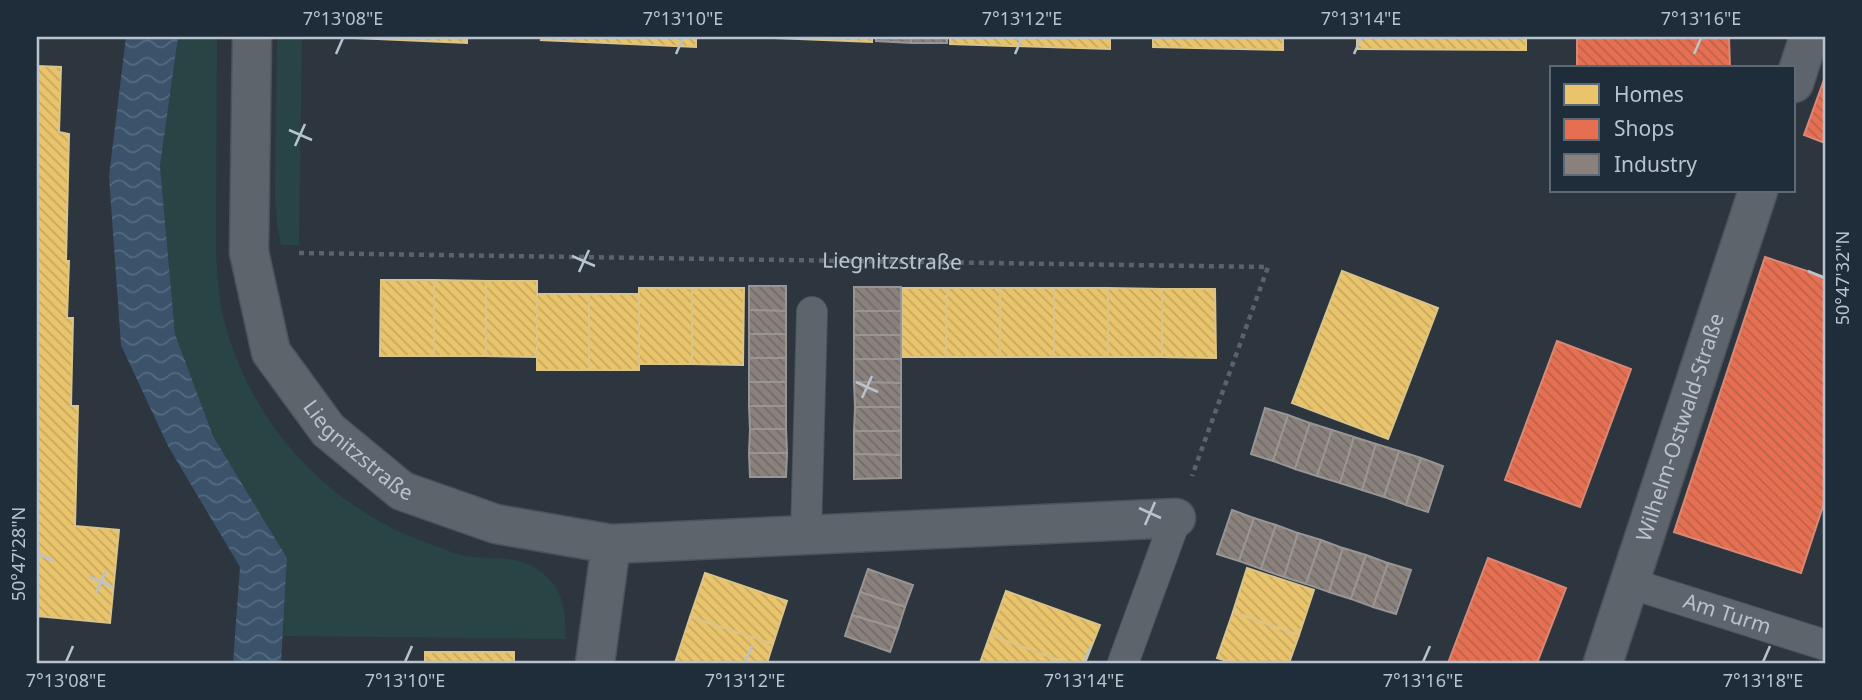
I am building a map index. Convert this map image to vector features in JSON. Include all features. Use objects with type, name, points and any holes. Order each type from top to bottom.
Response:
[{"type":"street","name":"Liegnitzstraße","points":[[252,37],[249,253],[271,352],[328,430],[401,491],[496,524],[611,544],[1176,518]]},
{"type":"street","points":[[1796,77],[1809,37]]},
{"type":"street","name":"Wilhelm-Ostwald-Straße","points":[[1602,663],[1758,192]]},
{"type":"street","points":[[596,663],[611,544]]},
{"type":"lane","points":[[806,535],[813,312]]},
{"type":"lane","points":[[1123,663],[1176,518]]},
{"type":"lane","name":"Am Turm","points":[[1629,583],[1825,645]]},
{"type":"path","name":"Liegnitzstraße","points":[[249,253],[1268,267],[1176,518]]},
{"type":"green space","points":[[178,37],[217,37],[216,250],[220,297],[225,324],[238,362],[255,397],[276,430],[300,460],[329,486],[394,529],[461,555],[511,559],[537,569],[558,591],[565,618],[566,639],[283,636],[287,558],[213,436],[175,334],[160,166]]},
{"type":"green space","points":[[277,37],[302,37],[299,245],[281,245],[277,225]]},
{"type":"water","points":[[126,37],[178,37],[160,166],[175,334],[213,436],[287,558],[281,663],[233,663],[240,567],[168,446],[121,345],[109,176]]},
{"type":"building: Homes","points":[[332,37],[467,37],[467,43]]},
{"type":"building: Homes","points":[[542,37],[696,37],[696,47],[541,40]]},
{"type":"building: Homes","points":[[747,37],[872,37],[872,42]]},
{"type":"building: Homes","points":[[950,37],[1110,37],[1110,49],[950,44]]},
{"type":"building: Homes","points":[[1153,37],[1283,37],[1283,50],[1153,47]]},
{"type":"building: Homes","points":[[1357,37],[1526,37],[1526,50],[1357,49]]},
{"type":"building: Homes","points":[[37,66],[61,67],[59,132],[69,134],[66,261],[69,261],[67,318],[73,318],[71,406],[78,406],[75,526],[119,530],[110,623],[37,616]]},
{"type":"building: Homes","points":[[1342,271],[1438,308],[1388,439],[1292,403]]},
{"type":"building: Homes","points":[[381,280],[434,280],[434,356],[380,356]]},
{"type":"building: Homes","points":[[434,280],[486,281],[486,356],[434,356]]},
{"type":"building: Homes","points":[[486,281],[537,281],[537,357],[486,356]]},
{"type":"building: Homes","points":[[639,288],[692,288],[692,364],[639,364]]},
{"type":"building: Homes","points":[[692,288],[744,288],[743,365],[692,364]]},
{"type":"building: Homes","points":[[902,288],[947,288],[946,357],[902,357]]},
{"type":"building: Homes","points":[[947,288],[1000,288],[1000,357],[946,357]]},
{"type":"building: Homes","points":[[1000,288],[1054,288],[1054,357],[1000,357]]},
{"type":"building: Homes","points":[[1054,288],[1108,288],[1108,357],[1054,357]]},
{"type":"building: Homes","points":[[1108,288],[1162,289],[1162,357],[1108,357]]},
{"type":"building: Homes","points":[[1162,289],[1215,289],[1216,358],[1162,357]]},
{"type":"building: Homes","points":[[537,294],[589,294],[589,370],[537,370]]},
{"type":"building: Homes","points":[[589,294],[639,294],[639,370],[589,370]]},
{"type":"building: Homes","points":[[1247,568],[1314,590],[1299,635],[1233,612]]},
{"type":"building: Homes","points":[[705,573],[787,601],[773,644],[690,617]]},
{"type":"building: Homes","points":[[1006,591],[1100,625],[1085,663],[1067,663],[990,635]]},
{"type":"building: Homes","points":[[1233,612],[1299,635],[1289,663],[1234,663],[1217,658]]},
{"type":"building: Homes","points":[[690,617],[773,644],[767,663],[675,663]]},
{"type":"building: Homes","points":[[990,635],[1067,663],[980,663]]},
{"type":"building: Homes","points":[[425,652],[514,652],[514,663],[425,663]]},
{"type":"building: Shops","points":[[1577,37],[1729,37],[1730,66],[1577,66]]},
{"type":"building: Shops","points":[[1825,77],[1825,143],[1804,135]]},
{"type":"building: Shops","points":[[1765,257],[1825,277],[1825,500],[1801,573],[1674,532]]},
{"type":"building: Shops","points":[[1557,341],[1631,369],[1580,507],[1505,480]]},
{"type":"building: Shops","points":[[1488,558],[1566,588],[1537,663],[1448,663]]},
{"type":"building: Industry","points":[[876,37],[912,37],[911,43],[876,41]]},
{"type":"building: Industry","points":[[912,37],[947,37],[947,43],[911,43]]},
{"type":"building: Industry","points":[[749,286],[786,286],[786,311],[749,310]]},
{"type":"building: Industry","points":[[854,287],[901,287],[901,311],[854,311]]},
{"type":"building: Industry","points":[[749,310],[786,311],[786,334],[749,334]]},
{"type":"building: Industry","points":[[854,311],[901,311],[901,335],[854,335]]},
{"type":"building: Industry","points":[[749,334],[786,334],[786,358],[749,358]]},
{"type":"building: Industry","points":[[854,335],[901,335],[901,359],[854,359]]},
{"type":"building: Industry","points":[[749,358],[786,358],[786,382],[749,382]]},
{"type":"building: Industry","points":[[854,359],[901,359],[901,383],[854,382]]},
{"type":"building: Industry","points":[[749,382],[786,382],[786,406],[749,406]]},
{"type":"building: Industry","points":[[854,382],[901,383],[901,407],[855,407]]},
{"type":"building: Industry","points":[[749,406],[786,406],[786,429],[750,429]]},
{"type":"building: Industry","points":[[855,407],[901,407],[901,431],[854,431]]},
{"type":"building: Industry","points":[[1265,408],[1288,415],[1273,461],[1251,454]]},
{"type":"building: Industry","points":[[1288,415],[1310,423],[1295,469],[1273,461]]},
{"type":"building: Industry","points":[[1310,423],[1332,430],[1317,476],[1295,469]]},
{"type":"building: Industry","points":[[750,429],[786,429],[787,453],[749,453]]},
{"type":"building: Industry","points":[[1332,430],[1354,437],[1340,483],[1317,476]]},
{"type":"building: Industry","points":[[854,431],[901,431],[901,455],[854,454]]},
{"type":"building: Industry","points":[[1354,437],[1376,444],[1362,490],[1340,483]]},
{"type":"building: Industry","points":[[1376,444],[1399,451],[1384,497],[1362,490]]},
{"type":"building: Industry","points":[[1399,451],[1421,458],[1406,505],[1384,497]]},
{"type":"building: Industry","points":[[749,453],[787,453],[786,477],[750,477]]},
{"type":"building: Industry","points":[[854,454],[901,455],[901,478],[854,479]]},
{"type":"building: Industry","points":[[1421,458],[1443,466],[1428,512],[1406,505]]},
{"type":"building: Industry","points":[[1232,510],[1254,518],[1239,561],[1217,554]]},
{"type":"building: Industry","points":[[1254,518],[1276,525],[1261,569],[1239,561]]},
{"type":"building: Industry","points":[[1276,525],[1298,533],[1284,577],[1261,569]]},
{"type":"building: Industry","points":[[1298,533],[1321,540],[1306,584],[1284,577]]},
{"type":"building: Industry","points":[[1321,540],[1343,548],[1329,592],[1306,584]]},
{"type":"building: Industry","points":[[1343,548],[1366,555],[1351,599],[1329,592]]},
{"type":"building: Industry","points":[[1366,555],[1388,563],[1373,607],[1351,599]]},
{"type":"building: Industry","points":[[1388,563],[1411,570],[1396,614],[1373,607]]},
{"type":"building: Industry","points":[[868,569],[913,585],[905,607],[860,592]]},
{"type":"building: Industry","points":[[860,592],[905,607],[898,629],[852,615]]},
{"type":"building: Industry","points":[[852,615],[898,629],[890,652],[845,636]]}]
